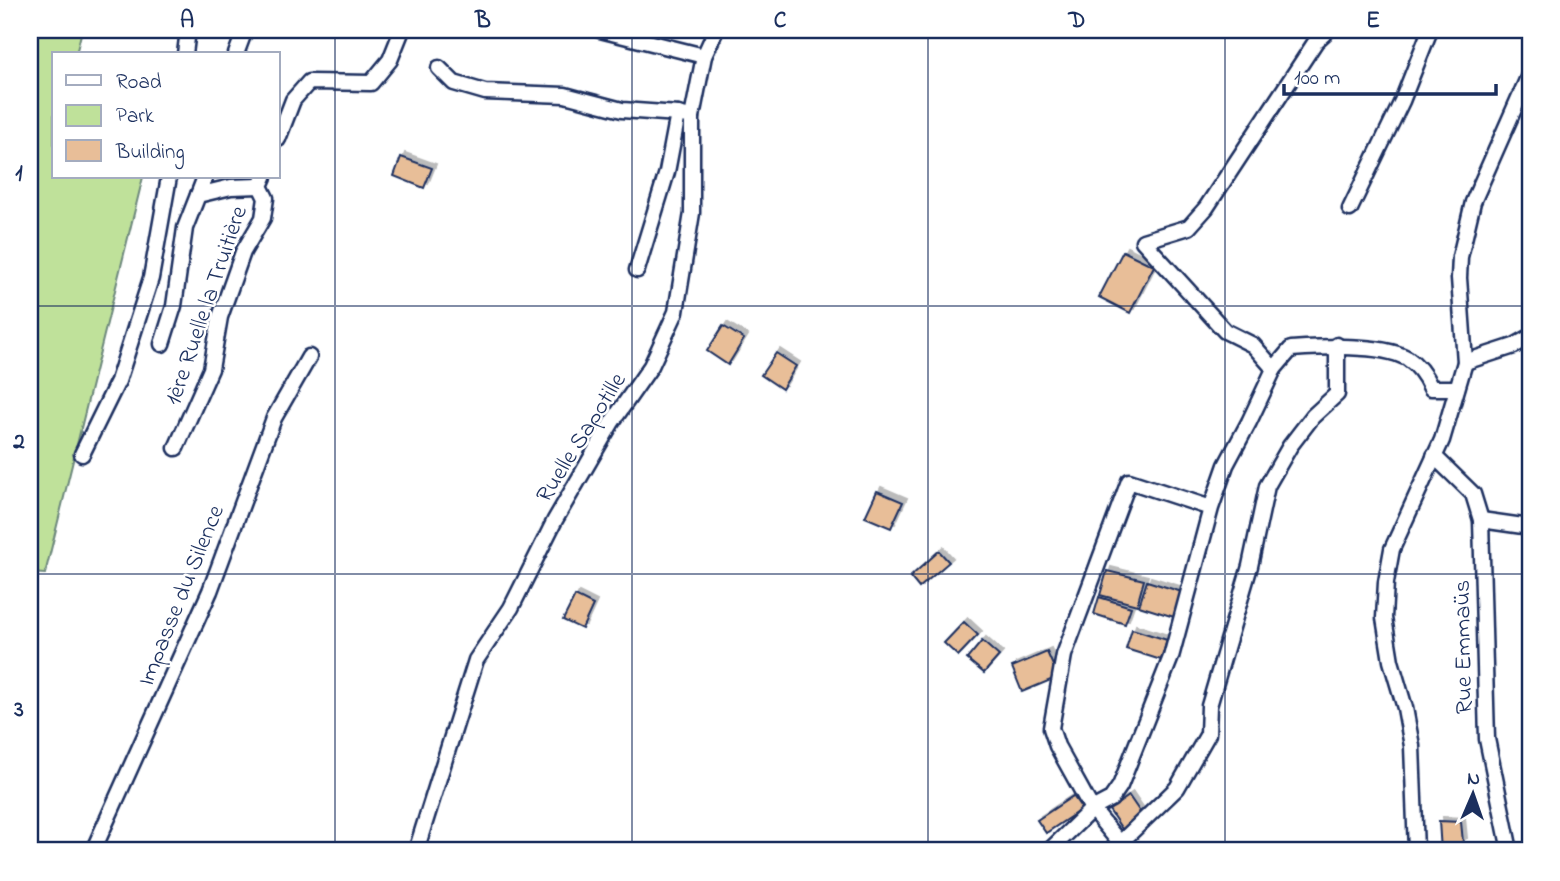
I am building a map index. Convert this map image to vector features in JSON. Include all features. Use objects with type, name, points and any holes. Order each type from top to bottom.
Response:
[{"type":"street","points":[[185,52],[188,30]]},
{"type":"street","points":[[237,52],[245,30]]},
{"type":"street","points":[[280,134],[293,100],[309,82],[371,83],[390,60],[402,30]]},
{"type":"street","points":[[600,30],[704,56]]},
{"type":"street","name":"Ruelle Sapotille","points":[[416,851],[476,660],[511,608],[555,520],[612,422],[651,366],[676,312],[692,213],[685,116],[704,56],[716,30]]},
{"type":"street","points":[[1274,369],[1254,345],[1225,331],[1143,241],[1189,227],[1206,208],[1316,41],[1328,30]]},
{"type":"street","points":[[1349,209],[1402,102],[1430,30]]},
{"type":"street","points":[[439,68],[454,83],[485,92],[565,95],[622,110],[685,116],[637,270]]},
{"type":"street","points":[[1416,851],[1412,746],[1405,708],[1391,660],[1384,618],[1386,582],[1392,549],[1442,440],[1465,362],[1460,257],[1474,202],[1530,73]]},
{"type":"street","points":[[82,454],[118,381],[150,278],[169,178]]},
{"type":"street","points":[[162,344],[174,306],[185,228],[205,178]]},
{"type":"street","points":[[198,195],[262,182]]},
{"type":"street","name":"1ère Ruelle la Truitière","points":[[176,448],[211,369],[220,317],[243,252],[263,218],[266,198],[262,182]]},
{"type":"street","points":[[1465,362],[1514,346],[1530,337]]},
{"type":"street","points":[[1049,851],[1093,809],[1111,799],[1120,786],[1171,657],[1211,508],[1226,464],[1274,369],[1291,349],[1337,345],[1395,349],[1424,373],[1432,388],[1457,388]]},
{"type":"street","points":[[1211,508],[1129,481],[1064,655],[1051,728],[1057,746],[1093,809],[1120,847],[1177,788],[1208,734],[1209,706],[1250,566],[1267,486],[1290,446],[1313,416],[1337,394],[1337,345]]},
{"type":"street","name":"Impasse du Silence","points":[[93,851],[211,591],[274,418],[309,357]]},
{"type":"street","name":"Rue Emmaüs","points":[[1434,456],[1473,494],[1481,520],[1487,739],[1512,851]]},
{"type":"street","points":[[1481,520],[1530,527]]},
{"type":"green space","points":[[30,30],[82,30],[76,52],[52,52],[52,178],[143,178],[45,574],[30,573]]},
{"type":"building","points":[[401,157],[432,168],[424,188],[394,176]]},
{"type":"building","points":[[1123,251],[1154,266],[1130,313],[1099,297]]},
{"type":"building","points":[[723,326],[744,339],[728,365],[707,351]]},
{"type":"building","points":[[776,353],[796,366],[782,389],[761,375]]},
{"type":"building","points":[[877,491],[903,502],[891,528],[865,517]]},
{"type":"building","points":[[939,551],[949,562],[919,588],[910,577]]},
{"type":"building","points":[[1107,571],[1144,580],[1137,605],[1100,595]]},
{"type":"building","points":[[1147,581],[1182,592],[1174,617],[1139,606]]},
{"type":"building","points":[[575,596],[593,605],[582,629],[563,620]]},
{"type":"building","points":[[1099,597],[1131,607],[1125,624],[1094,614]]},
{"type":"building","points":[[964,622],[978,635],[958,656],[944,643]]},
{"type":"building","points":[[1132,629],[1167,640],[1161,660],[1126,649]]},
{"type":"building","points":[[982,641],[999,656],[984,673],[967,659]]},
{"type":"building","points":[[1047,652],[1058,677],[1022,692],[1012,667]]},
{"type":"building","points":[[1073,796],[1082,809],[1046,833],[1037,820]]},
{"type":"building","points":[[1129,796],[1144,818],[1124,832],[1109,810]]},
{"type":"building","points":[[1439,821],[1461,822],[1463,842],[1441,851]]}]
